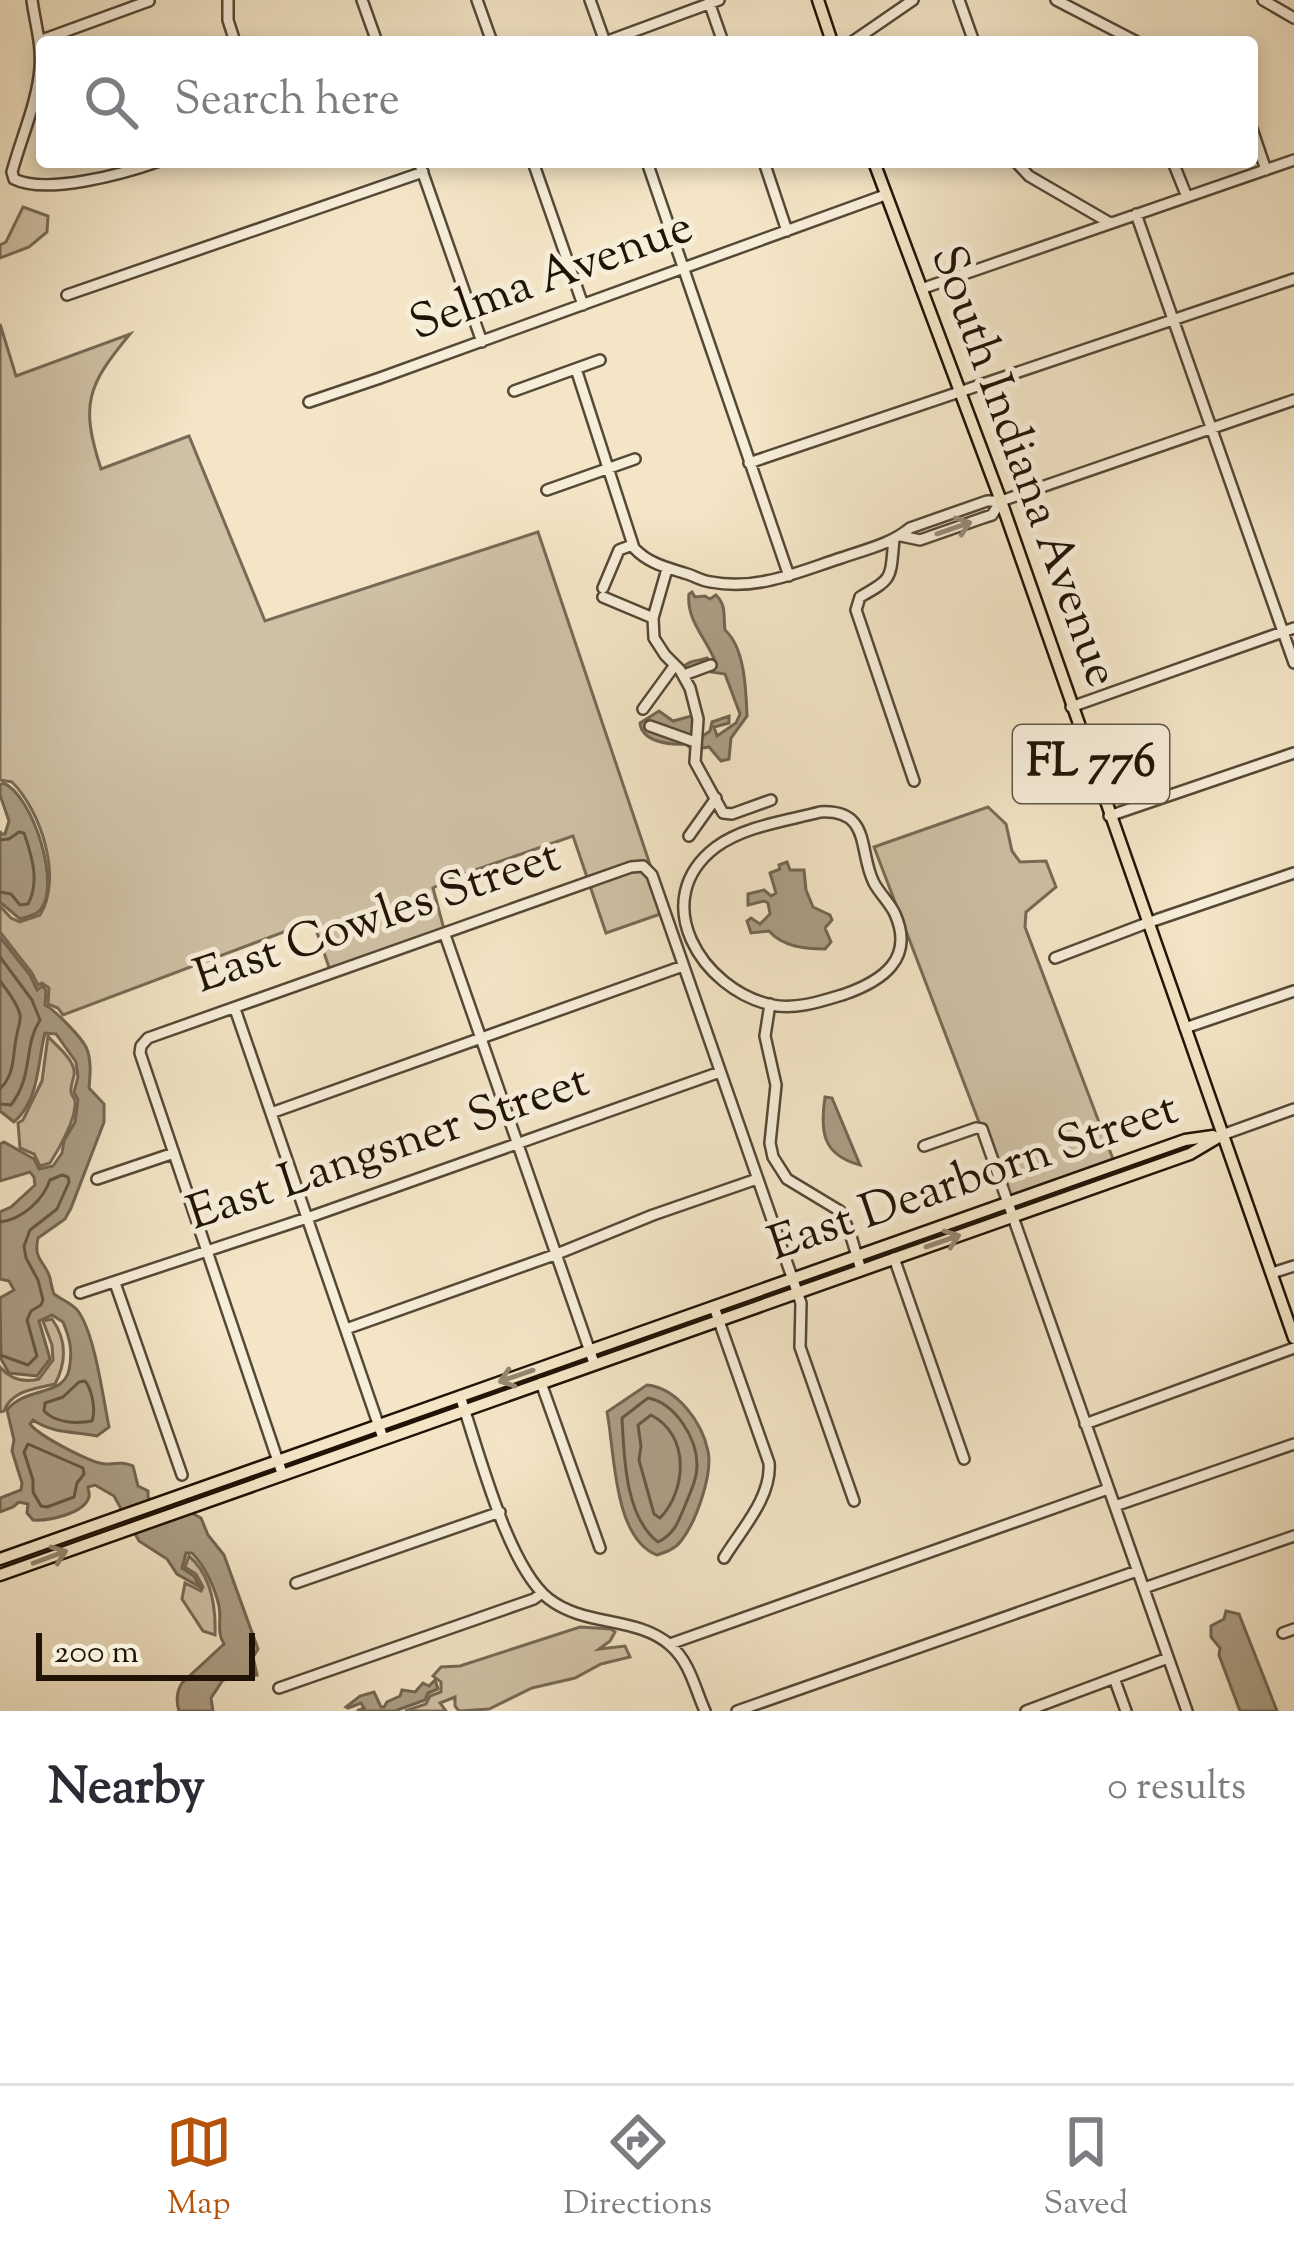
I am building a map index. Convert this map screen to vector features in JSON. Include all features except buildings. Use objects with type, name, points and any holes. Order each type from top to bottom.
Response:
[{"type":"main road","points":[[818,0],[830,36]]},
{"type":"main road","name":"South Indiana Avenue","points":[[876,168],[1001,501],[1222,1135]]},
{"type":"main road","name":"East Dearborn Street","points":[[0,1559],[194,1490],[383,1438],[465,1410],[718,1320],[856,1256],[1186,1140],[1222,1135]]},
{"type":"main road","name":"East Dearborn Street","points":[[0,1575],[198,1503],[379,1424],[714,1306],[861,1270],[1190,1154],[1222,1135]]},
{"type":"main road","name":"FL 776","points":[[1222,1135],[1294,1338]]},
{"type":"street","points":[[32,0],[38,36]]},
{"type":"street","points":[[228,0],[233,36]]},
{"type":"street","points":[[362,0],[375,36]]},
{"type":"street","points":[[477,0],[490,36]]},
{"type":"street","points":[[590,0],[603,36]]},
{"type":"street","points":[[861,36],[913,0]]},
{"type":"street","points":[[959,0],[972,36]]},
{"type":"street","points":[[1056,0],[1125,36]]},
{"type":"street","points":[[53,36],[149,1]]},
{"type":"street","points":[[621,36],[712,1],[721,36]]},
{"type":"street","points":[[1271,2],[1294,18]]},
{"type":"street","points":[[36,102],[12,172],[18,182],[94,179],[135,168]]},
{"type":"street","points":[[1258,147],[1266,170]]},
{"type":"street","points":[[921,290],[1294,160]]},
{"type":"street","points":[[67,296],[418,168]]},
{"type":"street","points":[[421,168],[482,342]]},
{"type":"street","points":[[535,168],[583,305]]},
{"type":"street","points":[[649,168],[789,576]]},
{"type":"street","points":[[766,168],[788,230]]},
{"type":"street","points":[[1022,168],[1110,223]]},
{"type":"street","points":[[1175,168],[1186,197]]},
{"type":"street","name":"Selma Avenue","points":[[309,402],[886,195]]},
{"type":"street","points":[[1136,214],[1288,630],[1294,663]]},
{"type":"street","points":[[749,464],[1294,279]]},
{"type":"street","points":[[514,392],[600,361]]},
{"type":"street","points":[[576,369],[632,545],[667,569],[720,583],[764,583],[897,538],[920,540],[992,514],[1001,501],[1294,400]]},
{"type":"street","points":[[547,490],[635,459]]},
{"type":"street","points":[[897,538],[887,580],[860,597],[856,610],[914,781]]},
{"type":"street","points":[[632,545],[619,550],[603,592],[653,617]]},
{"type":"street","points":[[667,569],[652,629],[658,646],[684,675],[697,711],[697,769],[723,813],[771,800]]},
{"type":"street","points":[[1071,707],[1288,630]]},
{"type":"street","points":[[643,709],[675,664]]},
{"type":"street","points":[[684,675],[711,664]]},
{"type":"street","points":[[650,726],[695,742]]},
{"type":"street","points":[[1109,816],[1294,753]]},
{"type":"street","points":[[689,836],[716,799]]},
{"type":"street","points":[[820,812],[837,813],[850,819],[860,832],[870,873],[895,914],[900,936],[896,959],[884,976],[852,991],[805,1005],[770,1004],[725,984],[700,957],[686,920],[687,886],[704,858],[728,839],[820,812]]},
{"type":"street","name":"East Cowles Street","points":[[174,1153],[140,1054],[148,1038],[632,867],[643,866],[652,875],[683,966]]},
{"type":"street","points":[[1055,958],[1294,873]]},
{"type":"street","points":[[445,935],[594,1364]]},
{"type":"street","points":[[271,1113],[683,966],[795,1286],[802,1311],[800,1347],[854,1501]]},
{"type":"street","points":[[1185,1028],[1294,991]]},
{"type":"street","points":[[770,1004],[765,1036],[776,1085],[773,1157],[790,1181],[840,1211],[861,1270]]},
{"type":"street","points":[[235,1009],[383,1438]]},
{"type":"street","name":"East Langsner Street","points":[[80,1293],[720,1072]]},
{"type":"street","points":[[1222,1135],[1292,1109],[1294,1122]]},
{"type":"street","points":[[924,1146],[982,1129],[1187,1711]]},
{"type":"street","points":[[97,1178],[174,1153],[280,1466]]},
{"type":"street","points":[[346,1329],[758,1179]]},
{"type":"street","points":[[894,1258],[964,1459]]},
{"type":"street","points":[[1272,1274],[1294,1266]]},
{"type":"street","points":[[116,1283],[182,1475]]},
{"type":"street","points":[[714,1306],[770,1474],[766,1490],[724,1558]]},
{"type":"street","points":[[1085,1424],[1294,1348]]},
{"type":"street","points":[[541,1383],[600,1548]]},
{"type":"street","points":[[460,1396],[522,1565],[542,1593],[574,1613],[639,1630],[670,1644],[691,1675],[704,1708],[688,1711]]},
{"type":"street","points":[[1114,1506],[1294,1444]]},
{"type":"street","points":[[670,1644],[1108,1489]]},
{"type":"street","points":[[296,1583],[500,1512]]},
{"type":"street","points":[[1144,1588],[1294,1536]]},
{"type":"street","points":[[737,1711],[1137,1571]]},
{"type":"street","points":[[279,1688],[542,1593]]},
{"type":"street","points":[[1026,1711],[1168,1658]]},
{"type":"street","points":[[1114,1678],[1126,1711]]},
{"type":"shaded area","points":[[23,207],[48,216],[47,232],[29,247],[0,258],[0,245]]},
{"type":"shaded area","points":[[0,324],[16,376],[130,334],[104,368],[92,397],[91,428],[101,469],[189,436],[265,621],[538,532],[666,912],[606,933],[573,836],[433,888],[445,933],[331,973],[313,921],[63,1015],[48,1004],[49,988],[38,985],[0,932],[0,906],[20,922],[40,915],[47,900],[49,864],[32,810],[12,782],[0,780]]},
{"type":"shaded area","points":[[988,807],[1006,824],[1012,851],[1020,862],[1046,861],[1056,887],[1026,912],[1025,927],[1113,1159],[1008,1198],[874,847]]},
{"type":"shaded area","points":[[48,1036],[74,1068],[75,1108],[54,1157],[40,1166],[34,1154],[20,1148],[18,1123],[42,1081]]},
{"type":"shaded area","points":[[52,1319],[64,1351],[55,1384],[18,1395],[0,1412],[0,1367],[18,1379],[39,1379],[53,1360],[43,1321]]},
{"type":"shaded area","points":[[189,1556],[211,1592],[215,1635],[203,1631],[182,1599],[185,1583],[201,1591],[203,1587],[185,1567]]},
{"type":"shaded area","points":[[580,1627],[611,1629],[615,1632],[610,1641],[599,1649],[625,1646],[630,1657],[532,1688],[489,1709],[459,1711],[455,1697],[440,1703],[446,1711],[405,1711],[426,1704],[430,1696],[441,1692],[441,1682],[433,1676],[441,1667],[460,1666]]},
{"type":"water","points":[[692,592],[695,597],[716,595],[719,599],[725,630],[737,647],[743,670],[747,716],[731,738],[729,759],[721,761],[709,747],[692,750],[686,744],[651,738],[640,723],[659,711],[673,721],[695,715],[700,738],[710,731],[712,722],[729,716],[729,723],[714,727],[717,736],[736,723],[740,714],[725,674],[711,672],[708,666],[687,676],[681,669],[707,658],[715,661],[691,612]]},
{"type":"water","points":[[3,783],[14,791],[34,822],[46,864],[45,901],[36,913],[20,919],[0,902],[0,831],[5,834],[9,821],[0,795]]},
{"type":"water","points":[[787,862],[790,870],[804,870],[813,907],[830,915],[832,920],[825,928],[831,942],[825,949],[788,944],[769,931],[751,933],[747,921],[751,918],[760,924],[770,914],[764,901],[748,905],[748,894],[776,893],[770,873]]},
{"type":"water","points":[[0,937],[37,990],[42,986],[46,990],[45,1005],[86,1047],[89,1088],[104,1104],[104,1122],[71,1208],[65,1219],[38,1238],[37,1245],[54,1294],[84,1321],[109,1427],[97,1436],[56,1430],[33,1420],[30,1424],[89,1459],[133,1466],[138,1486],[148,1491],[165,1516],[190,1512],[201,1518],[224,1555],[258,1649],[253,1657],[257,1675],[223,1680],[211,1698],[213,1711],[179,1711],[177,1704],[182,1683],[224,1644],[215,1592],[192,1553],[186,1553],[182,1568],[200,1587],[139,1541],[114,1496],[95,1485],[88,1487],[86,1503],[65,1515],[33,1520],[27,1513],[28,1504],[19,1502],[0,1512],[0,1498],[21,1490],[22,1483],[7,1410],[24,1397],[59,1384],[71,1357],[63,1322],[52,1315],[39,1321],[50,1359],[37,1376],[9,1373],[1,1359],[0,1298],[14,1290],[9,1281],[0,1279],[0,1212],[35,1185],[30,1172],[0,1181],[0,1144],[34,1159],[39,1169],[53,1166],[75,1122],[78,1077],[76,1062],[56,1034],[45,1033],[29,1103],[14,1122],[0,1111]]},
{"type":"water","points":[[825,1097],[832,1098],[860,1165],[838,1155],[826,1140]]},
{"type":"water","points":[[647,1385],[668,1392],[686,1408],[700,1429],[709,1461],[702,1498],[687,1533],[676,1546],[657,1555],[643,1546],[624,1513],[607,1412]]},
{"type":"water","points":[[1226,1611],[1239,1614],[1277,1711],[1240,1711],[1220,1648],[1211,1637],[1211,1626],[1224,1619]]},
{"type":"water","points":[[435,1680],[438,1689],[425,1700],[395,1711],[357,1711],[364,1708],[361,1703],[346,1707],[374,1692],[384,1707],[402,1690],[415,1692],[423,1683],[429,1686]]}]
